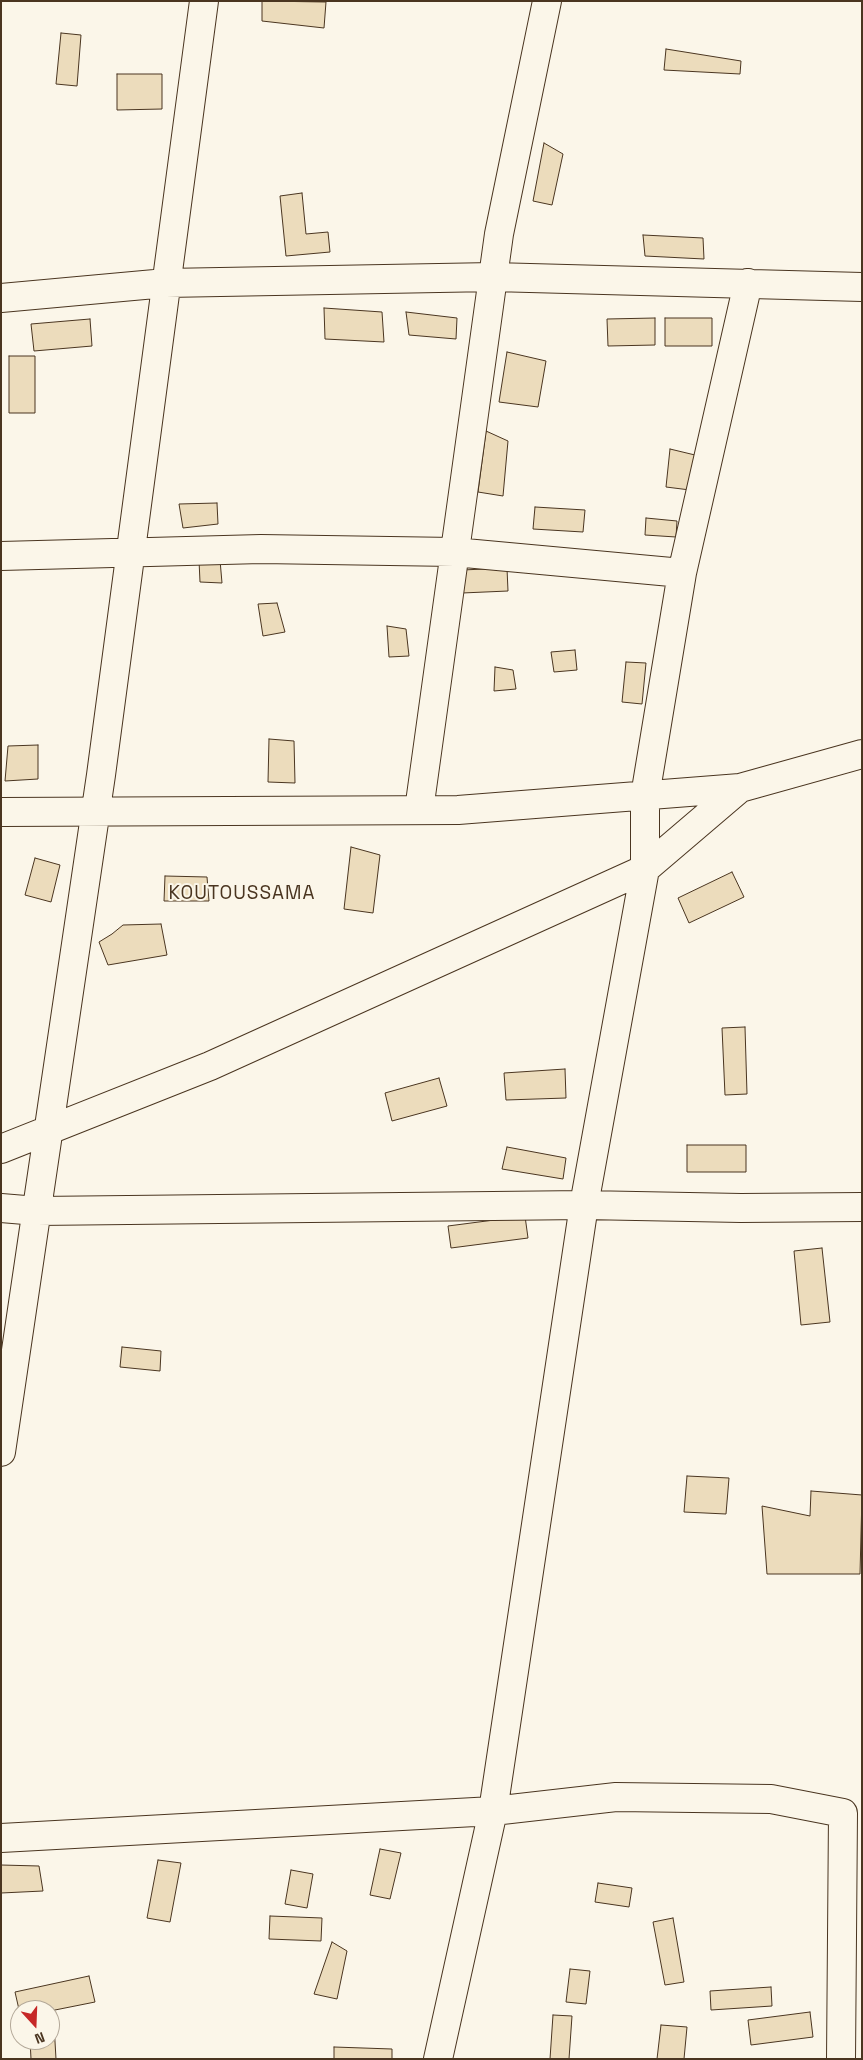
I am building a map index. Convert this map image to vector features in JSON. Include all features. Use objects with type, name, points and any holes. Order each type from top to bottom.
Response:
[{"type":"street","points":[[1,1452],[96,813],[204,1]]},
{"type":"street","points":[[419,810],[498,234],[547,1]]},
{"type":"street","points":[[1,298],[166,283],[493,277],[862,287]]},
{"type":"street","points":[[438,2059],[493,1810],[584,1205],[644,869],[644,796],[682,573],[748,283]]},
{"type":"street","points":[[1,556],[261,549],[454,552],[682,573]]},
{"type":"street","points":[[1,812],[458,810],[740,788],[862,754]]},
{"type":"street","points":[[1,1149],[210,1066],[644,869],[740,788]]},
{"type":"street","points":[[1,1208],[37,1211],[584,1205],[741,1208],[862,1207]]},
{"type":"street","points":[[1,1838],[493,1810],[616,1797],[771,1799],[844,1813],[840,2059]]},
{"type":"building","points":[[262,1],[326,2],[324,28],[262,21]]},
{"type":"building","points":[[61,33],[81,35],[77,86],[56,84]]},
{"type":"building","points":[[666,49],[741,61],[740,74],[664,70]]},
{"type":"building","points":[[117,74],[162,74],[162,109],[117,110]]},
{"type":"building","points":[[544,143],[563,154],[552,205],[533,201]]},
{"type":"building","points":[[302,193],[306,234],[328,232],[330,252],[286,256],[280,196]]},
{"type":"building","points":[[643,235],[703,238],[704,259],[645,256]]},
{"type":"building","points":[[324,308],[382,312],[384,342],[325,339]]},
{"type":"building","points":[[406,312],[457,318],[456,339],[409,335]]},
{"type":"building","points":[[655,318],[655,345],[608,346],[607,319]]},
{"type":"building","points":[[665,318],[712,318],[712,346],[665,346]]},
{"type":"building","points":[[90,319],[92,346],[34,351],[31,324]]},
{"type":"building","points":[[507,352],[546,361],[538,407],[499,402]]},
{"type":"building","points":[[9,356],[35,356],[35,413],[9,413]]},
{"type":"building","points":[[486,431],[508,441],[503,496],[478,492]]},
{"type":"building","points":[[670,449],[695,455],[690,490],[666,487]]},
{"type":"building","points":[[217,503],[218,524],[183,528],[179,504]]},
{"type":"building","points":[[535,507],[585,510],[583,532],[533,529]]},
{"type":"building","points":[[646,518],[677,521],[676,537],[645,535]]},
{"type":"building","points":[[199,560],[220,560],[222,583],[200,582]]},
{"type":"building","points":[[507,568],[508,591],[462,593],[462,570]]},
{"type":"building","points":[[277,603],[285,632],[263,636],[258,604]]},
{"type":"building","points":[[387,626],[406,629],[409,656],[389,657]]},
{"type":"building","points":[[575,650],[577,670],[554,672],[551,652]]},
{"type":"building","points":[[626,662],[646,663],[642,704],[622,702]]},
{"type":"building","points":[[495,667],[513,670],[516,689],[494,691]]},
{"type":"building","points":[[269,739],[294,741],[295,783],[268,782]]},
{"type":"building","points":[[38,745],[38,779],[5,781],[8,746]]},
{"type":"building","points":[[351,847],[380,855],[373,913],[344,909]]},
{"type":"building","points":[[35,858],[60,865],[51,902],[25,895]]},
{"type":"building","points":[[732,872],[744,897],[689,923],[678,898]]},
{"type":"building","points":[[165,876],[207,877],[209,901],[164,901]]},
{"type":"building","points":[[161,924],[167,955],[108,965],[99,942],[123,925]]},
{"type":"building","points":[[745,1027],[747,1094],[725,1095],[722,1028]]},
{"type":"building","points":[[565,1069],[566,1098],[506,1100],[504,1073]]},
{"type":"building","points":[[439,1078],[447,1106],[392,1121],[385,1093]]},
{"type":"building","points":[[687,1145],[746,1145],[746,1172],[687,1172]]},
{"type":"building","points":[[507,1147],[566,1158],[563,1179],[502,1169]]},
{"type":"building","points":[[525,1216],[528,1238],[451,1248],[448,1226]]},
{"type":"building","points":[[822,1248],[830,1322],[801,1325],[794,1251]]},
{"type":"building","points":[[122,1347],[161,1351],[160,1371],[120,1367]]},
{"type":"building","points":[[687,1476],[729,1478],[726,1514],[684,1512]]},
{"type":"building","points":[[811,1491],[862,1495],[860,1574],[767,1574],[762,1506],[810,1516]]},
{"type":"building","points":[[380,1849],[401,1853],[390,1899],[370,1895]]},
{"type":"building","points":[[158,1860],[181,1863],[170,1922],[147,1918]]},
{"type":"building","points":[[1,1865],[39,1866],[43,1891],[1,1893]]},
{"type":"building","points":[[291,1870],[313,1874],[307,1908],[285,1904]]},
{"type":"building","points":[[598,1883],[632,1888],[629,1907],[595,1902]]},
{"type":"building","points":[[270,1916],[322,1918],[321,1941],[269,1939]]},
{"type":"building","points":[[673,1918],[684,1982],[665,1985],[653,1922]]},
{"type":"building","points":[[332,1942],[347,1951],[337,1999],[314,1994]]},
{"type":"building","points":[[570,1969],[590,1971],[586,2004],[566,2002]]},
{"type":"building","points":[[89,1976],[95,2002],[60,2009],[60,2000],[17,2000],[15,1992]]},
{"type":"building","points":[[771,1987],[772,2006],[711,2010],[710,1991]]},
{"type":"building","points":[[810,2012],[813,2037],[751,2045],[748,2020]]},
{"type":"building","points":[[553,2015],[572,2016],[569,2059],[550,2059]]},
{"type":"building","points":[[661,2025],[687,2027],[684,2059],[657,2059]]},
{"type":"building","points":[[334,2047],[392,2049],[392,2059],[334,2059]]},
{"type":"building","points":[[31,2050],[55,2050],[56,2059],[31,2059]]},
{"type":"district","name":"KOUTOUSSAMA","points":[[242,894]]}]
